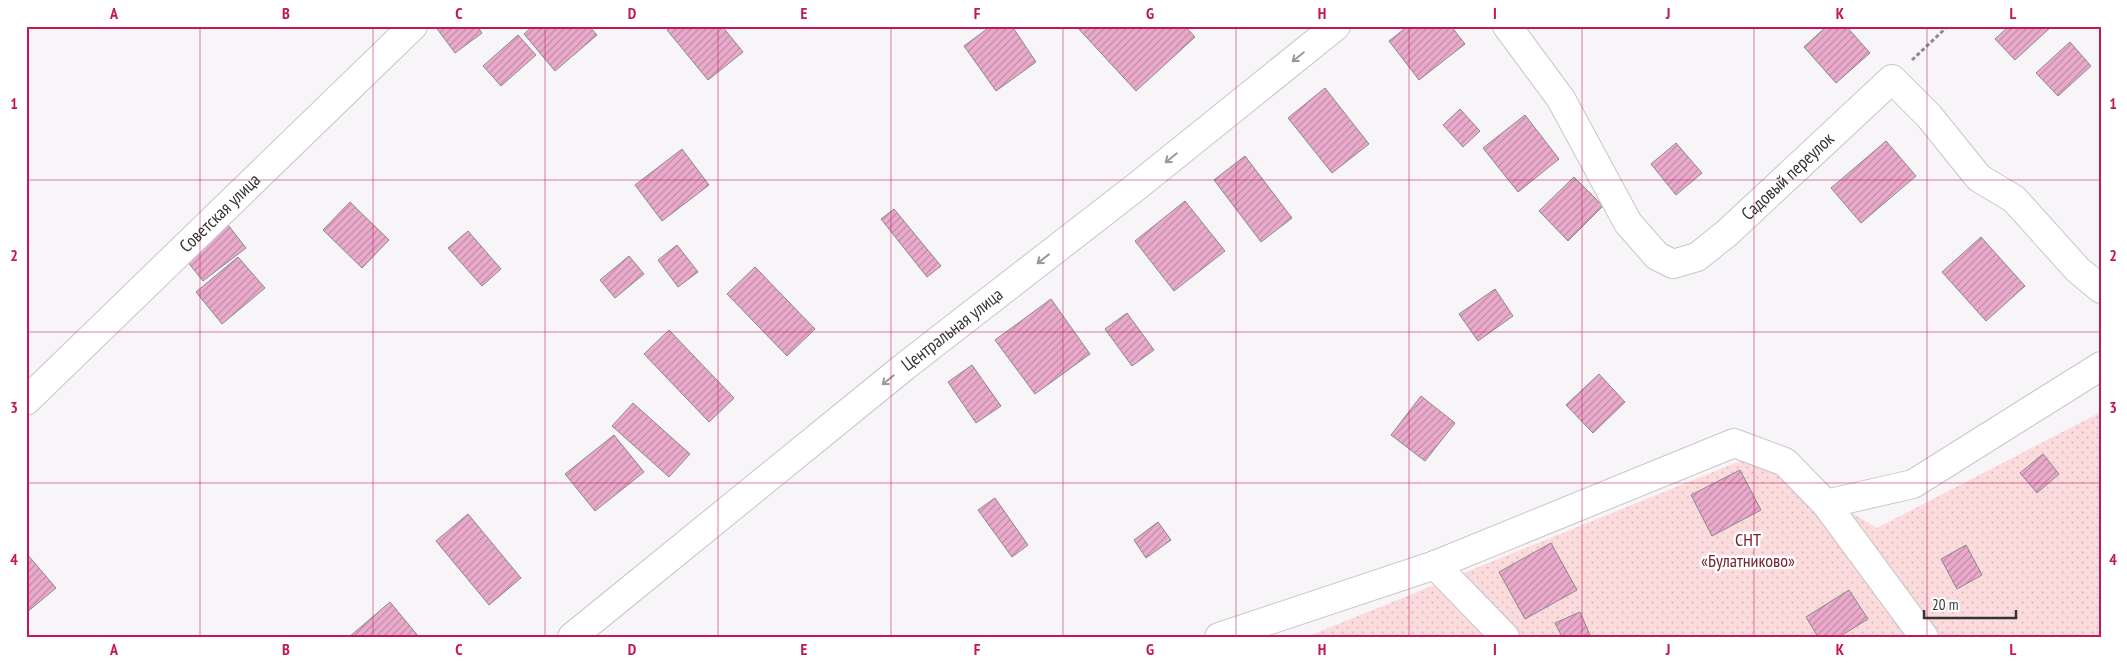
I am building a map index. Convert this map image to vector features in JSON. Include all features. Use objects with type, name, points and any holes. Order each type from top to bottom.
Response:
[{"type":"street","name":"Советская улица","points":[[26,401],[413,26]]},
{"type":"street","name":"Центральная улица","points":[[572,637],[904,367],[1136,186],[1336,26]]},
{"type":"street","name":"Садовый переулок","points":[[1507,26],[1561,99],[1628,223],[1656,256],[1673,264],[1697,257],[1728,233],[1892,79]]},
{"type":"street","points":[[1892,79],[1929,116],[1979,178],[2014,199],[2078,270],[2101,289]]},
{"type":"street","points":[[1826,504],[1913,484],[2101,366]]},
{"type":"street","points":[[1219,637],[1435,566],[1734,443],[1785,462],[1826,504],[1924,637]]},
{"type":"street","points":[[1435,566],[1505,637]]},
{"type":"path","points":[[1892,79],[1948,26]]},
{"type":"green space","name":"СНТ «Булатниково»","points":[[2101,412],[2101,637],[1306,637],[1755,455],[1877,528]]},
{"type":"building","points":[[435,26],[477,26],[482,33],[455,53]]},
{"type":"building","points":[[533,26],[589,26],[597,35],[555,71],[524,34]]},
{"type":"building","points":[[671,26],[722,26],[743,52],[708,80],[667,30]]},
{"type":"building","points":[[991,26],[1012,26],[1036,62],[996,91],[964,46]]},
{"type":"building","points":[[1076,26],[1185,26],[1195,37],[1136,91]]},
{"type":"building","points":[[1408,26],[1451,26],[1465,44],[1419,80],[1389,41]]},
{"type":"building","points":[[1827,26],[1846,26],[1870,53],[1836,83],[1804,47]]},
{"type":"building","points":[[2009,26],[2052,26],[2015,60],[1995,39]]},
{"type":"building","points":[[518,35],[536,55],[501,86],[483,66]]},
{"type":"building","points":[[2070,42],[2091,66],[2058,96],[2036,73]]},
{"type":"building","points":[[1325,88],[1369,144],[1332,173],[1288,118]]},
{"type":"building","points":[[1460,109],[1480,131],[1463,147],[1443,125]]},
{"type":"building","points":[[1525,115],[1559,159],[1518,192],[1483,148]]},
{"type":"building","points":[[1886,141],[1916,176],[1861,223],[1831,188]]},
{"type":"building","points":[[1676,143],[1702,173],[1676,195],[1651,164]]},
{"type":"building","points":[[682,149],[709,185],[662,221],[635,185]]},
{"type":"building","points":[[1245,156],[1292,218],[1261,242],[1214,180]]},
{"type":"building","points":[[1574,177],[1603,206],[1568,241],[1539,211]]},
{"type":"building","points":[[1185,201],[1225,251],[1174,291],[1135,241]]},
{"type":"building","points":[[350,202],[389,240],[362,268],[323,230]]},
{"type":"building","points":[[894,209],[941,266],[927,277],[881,219]]},
{"type":"building","points":[[225,221],[246,248],[203,281],[182,255]]},
{"type":"building","points":[[468,231],[501,269],[482,286],[448,248]]},
{"type":"building","points":[[1981,237],[2025,286],[1986,321],[1942,272]]},
{"type":"building","points":[[677,245],[698,272],[678,287],[658,260]]},
{"type":"building","points":[[629,256],[644,274],[615,298],[600,280]]},
{"type":"building","points":[[238,257],[265,288],[222,324],[196,292]]},
{"type":"building","points":[[755,267],[815,329],[787,356],[727,294]]},
{"type":"building","points":[[1495,289],[1513,316],[1478,341],[1459,314]]},
{"type":"building","points":[[1051,299],[1090,354],[1035,394],[995,340]]},
{"type":"building","points":[[1127,313],[1154,350],[1132,366],[1105,329]]},
{"type":"building","points":[[669,330],[734,398],[709,422],[644,354]]},
{"type":"building","points":[[972,365],[1001,406],[976,423],[948,382]]},
{"type":"building","points":[[1599,374],[1625,402],[1593,433],[1566,405]]},
{"type":"building","points":[[1421,396],[1455,423],[1425,461],[1391,435]]},
{"type":"building","points":[[633,403],[690,454],[669,477],[612,426]]},
{"type":"building","points":[[614,435],[644,472],[595,511],[565,474]]},
{"type":"building","points":[[2043,454],[2059,474],[2037,493],[2020,473]]},
{"type":"building","points":[[1740,470],[1761,510],[1712,536],[1691,495]]},
{"type":"building","points":[[995,498],[1028,545],[1012,557],[978,510]]},
{"type":"building","points":[[468,514],[521,578],[489,605],[436,541]]},
{"type":"building","points":[[1158,522],[1171,540],[1146,558],[1134,540]]},
{"type":"building","points":[[1551,543],[1577,590],[1525,619],[1499,572]]},
{"type":"building","points":[[1966,545],[1982,575],[1957,589],[1941,559]]},
{"type":"building","points":[[26,555],[56,588],[26,613]]},
{"type":"building","points":[[1849,590],[1868,619],[1839,637],[1818,637],[1806,617]]},
{"type":"building","points":[[390,602],[419,637],[349,637]]},
{"type":"building","points":[[1580,612],[1590,635],[1562,637],[1555,623]]}]
